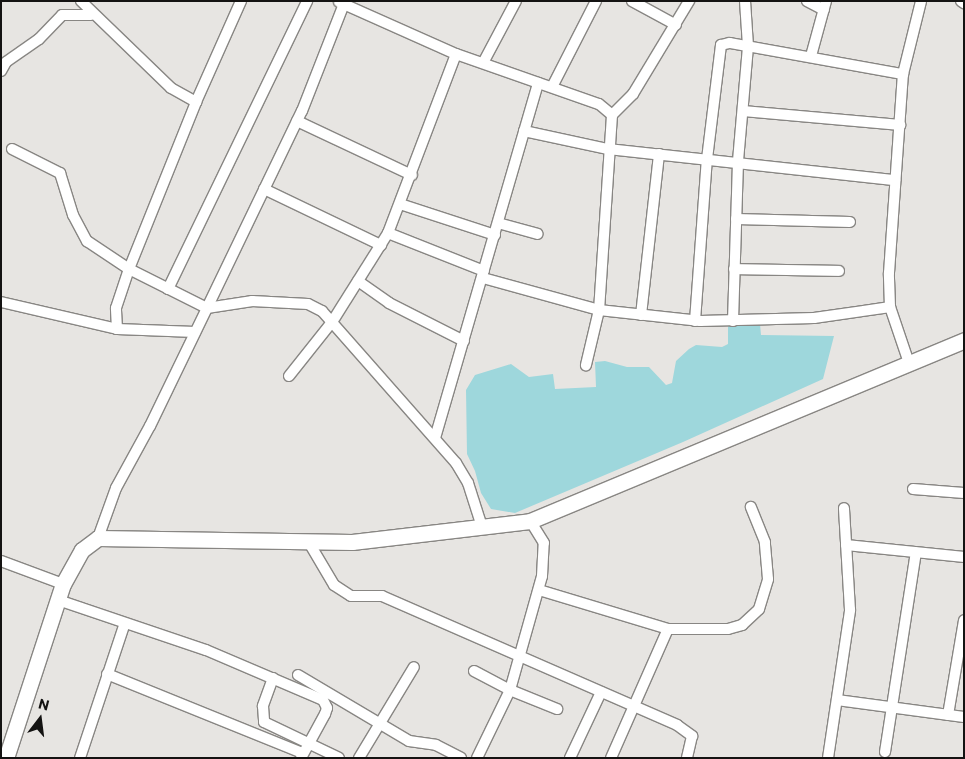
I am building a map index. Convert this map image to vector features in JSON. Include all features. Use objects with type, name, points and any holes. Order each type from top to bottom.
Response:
[{"type":"main road","points":[[6,758],[63,584],[82,550],[98,538],[352,542],[530,521],[964,340]]},
{"type":"street","points":[[81,1],[91,14],[171,88],[196,102]]},
{"type":"street","points":[[117,329],[116,308],[129,269],[196,102],[241,1]]},
{"type":"street","points":[[168,289],[307,1]]},
{"type":"street","points":[[483,63],[516,1]]},
{"type":"street","points":[[552,87],[596,1]]},
{"type":"street","points":[[632,1],[676,25]]},
{"type":"street","points":[[586,365],[599,310],[608,149],[612,115],[633,94],[689,1]]},
{"type":"street","points":[[733,321],[738,161],[748,46],[746,1]]},
{"type":"street","points":[[807,1],[825,6],[811,56]]},
{"type":"street","points":[[909,363],[890,307],[895,180],[903,74],[921,1]]},
{"type":"street","points":[[98,538],[116,488],[207,308],[297,121],[342,2],[456,54],[599,104],[612,115]]},
{"type":"street","points":[[1,70],[6,62],[39,39],[62,15],[91,14]]},
{"type":"street","points":[[695,321],[707,159],[719,48],[724,43],[748,46],[903,74]]},
{"type":"street","points":[[289,376],[332,322],[388,234],[412,175],[456,54]]},
{"type":"street","points":[[435,438],[538,82]]},
{"type":"street","points":[[743,111],[900,125]]},
{"type":"street","points":[[297,121],[412,175]]},
{"type":"street","points":[[524,131],[608,149],[738,161],[895,180]]},
{"type":"street","points":[[12,149],[60,173],[80,232],[87,242],[129,269],[207,308],[252,301],[301,303],[322,311],[435,438],[468,483],[482,527]]},
{"type":"street","points":[[641,315],[660,154]]},
{"type":"street","points":[[264,188],[381,245]]},
{"type":"street","points":[[400,204],[495,235]]},
{"type":"street","points":[[736,219],[850,222]]},
{"type":"street","points":[[498,222],[538,234]]},
{"type":"street","points":[[388,234],[484,274],[599,310],[695,321],[733,321],[814,318],[890,307]]},
{"type":"street","points":[[734,269],[839,271]]},
{"type":"street","points":[[358,281],[389,303],[464,341]]},
{"type":"street","points":[[3,306],[117,329],[195,332]]},
{"type":"street","points":[[914,489],[964,493]]},
{"type":"street","points":[[539,590],[668,629],[728,629],[751,619],[760,609],[769,565],[766,542],[751,508]]},
{"type":"street","points":[[828,758],[850,610],[844,508]]},
{"type":"street","points":[[477,758],[510,690],[522,657],[539,590],[544,543],[530,521]]},
{"type":"street","points":[[308,541],[334,585],[351,596],[382,596],[601,692],[635,705],[689,733],[692,745],[687,758]]},
{"type":"street","points":[[846,545],[964,557]]},
{"type":"street","points":[[885,752],[916,552]]},
{"type":"street","points":[[1,561],[63,584]]},
{"type":"street","points":[[58,600],[206,650],[273,678],[326,703],[325,714],[302,756],[107,674]]},
{"type":"street","points":[[948,715],[964,620]]},
{"type":"street","points":[[80,758],[107,674],[126,623]]},
{"type":"street","points":[[611,758],[668,629]]},
{"type":"street","points":[[359,758],[414,668]]},
{"type":"street","points":[[474,671],[510,690],[557,708]]},
{"type":"street","points":[[298,675],[409,741],[436,745],[461,758]]},
{"type":"street","points":[[273,678],[262,712],[264,722],[310,742],[340,758]]},
{"type":"street","points":[[570,758],[601,692]]},
{"type":"street","points":[[838,700],[964,717]]},
{"type":"water","points":[[760,324],[761,335],[834,336],[823,379],[683,442],[515,513],[491,509],[481,493],[475,471],[467,454],[466,390],[475,375],[511,364],[529,377],[553,374],[555,389],[596,387],[595,362],[605,361],[627,367],[649,367],[666,385],[672,383],[676,361],[689,349],[696,345],[722,347],[728,344],[728,325]]}]
